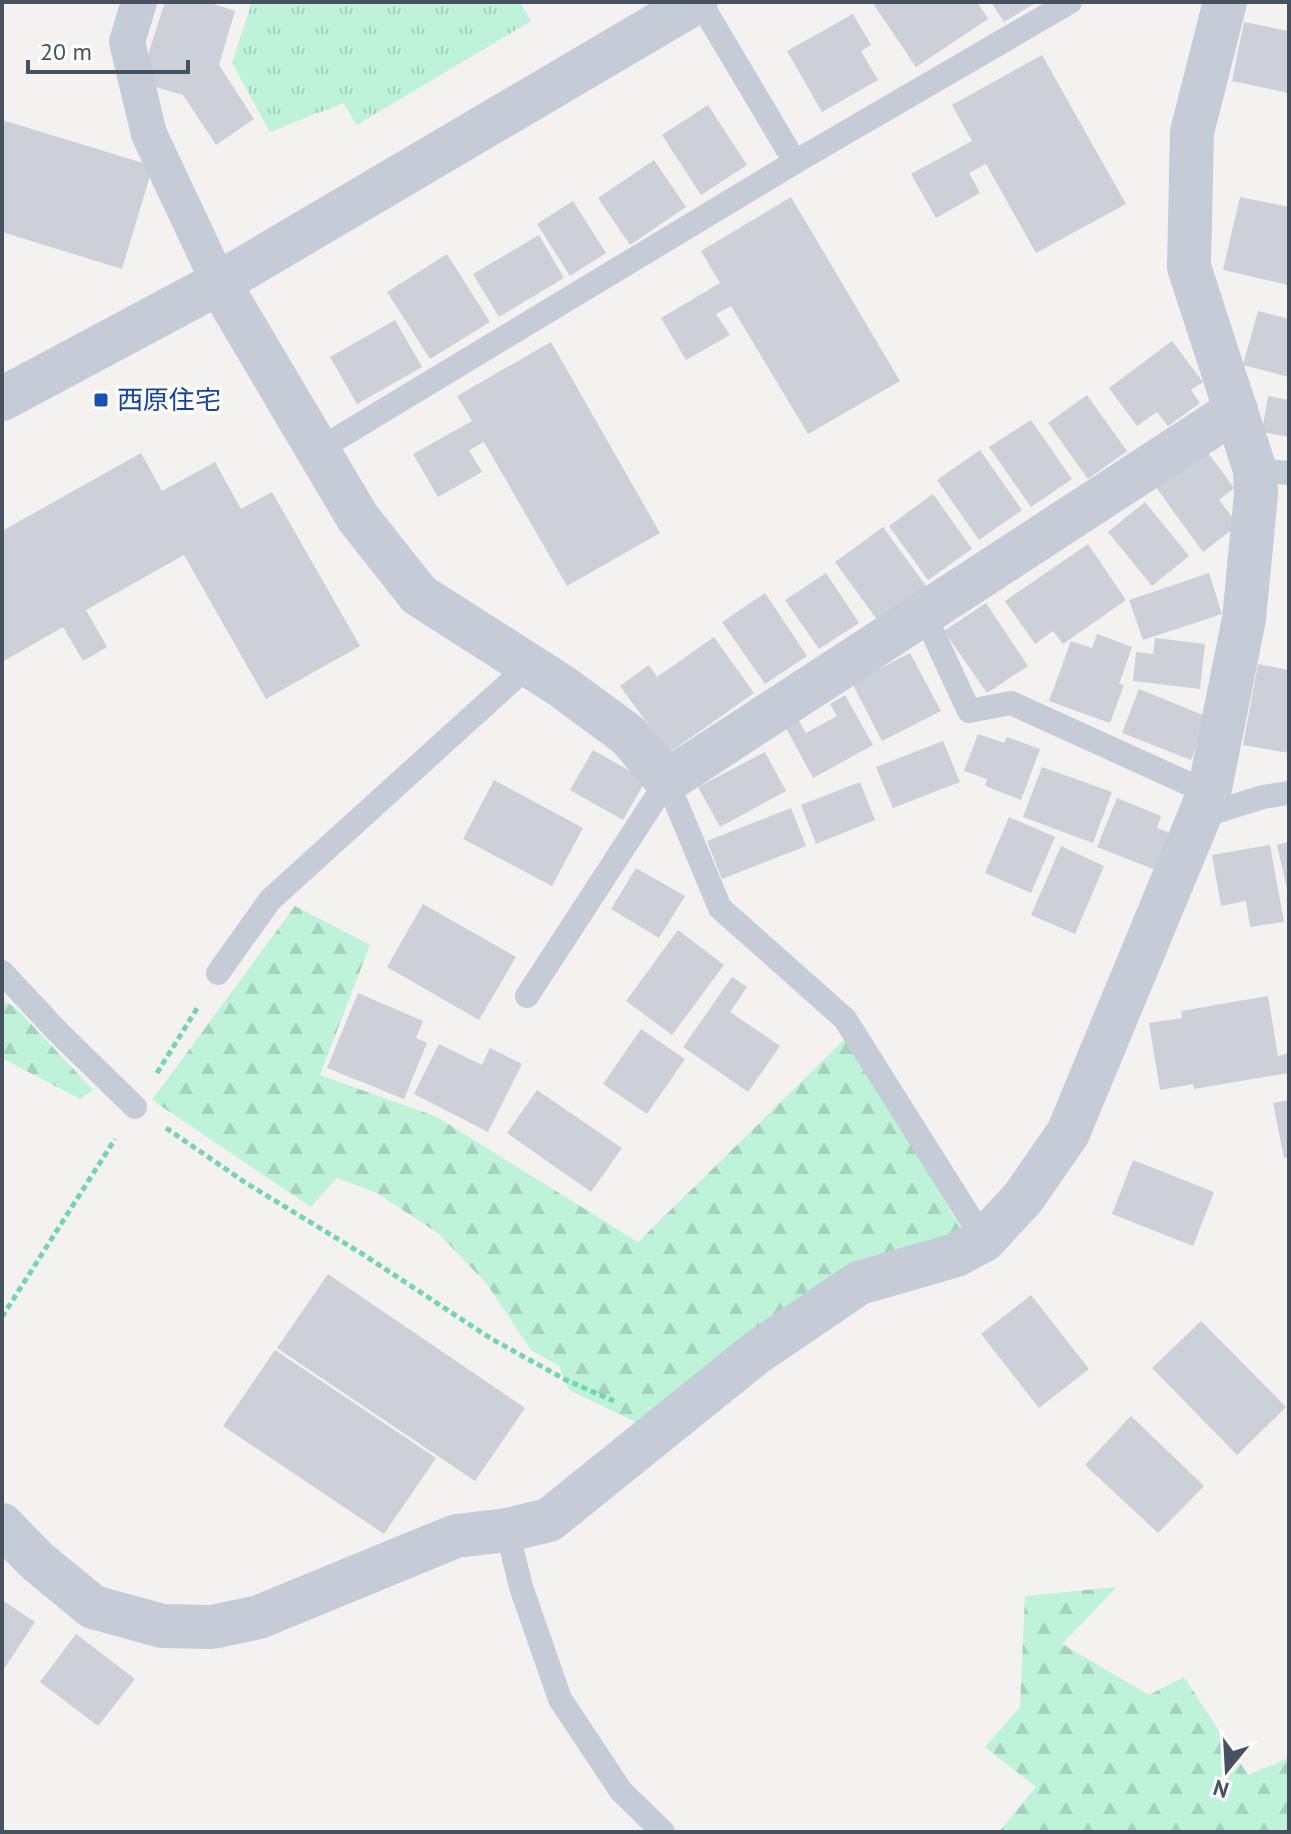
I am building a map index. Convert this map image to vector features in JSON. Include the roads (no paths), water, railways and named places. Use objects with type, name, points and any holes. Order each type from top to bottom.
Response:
[{"type":"street","points":[[139,2],[127,42],[149,134],[219,283],[358,518],[419,595],[560,685],[628,735],[667,781],[1236,410]]},
{"type":"street","points":[[2,399],[219,283],[698,2]]},
{"type":"street","points":[[2,1525],[37,1561],[93,1607],[162,1626],[212,1627],[259,1617],[456,1536],[507,1530],[549,1520],[756,1353],[859,1283],[956,1255],[984,1240],[1023,1198],[1068,1133],[1204,805],[1244,619],[1256,494],[1272,471],[1236,410],[1189,267],[1192,132],[1225,2]]},
{"type":"lane","points":[[698,2],[795,162]]},
{"type":"lane","points":[[318,450],[795,162],[1070,2]]},
{"type":"lane","points":[[924,614],[969,711],[1011,703],[1204,805],[1289,793]]},
{"type":"lane","points":[[218,973],[270,900],[528,666]]},
{"type":"lane","points":[[527,996],[667,781]]},
{"type":"lane","points":[[667,781],[720,908],[845,1019],[984,1240]]},
{"type":"lane","points":[[2,972],[135,1107]]},
{"type":"lane","points":[[507,1530],[521,1587],[560,1699],[621,1791],[663,1832]]},
{"type":"place","name":"西原住宅","points":[[101,400]]}]
